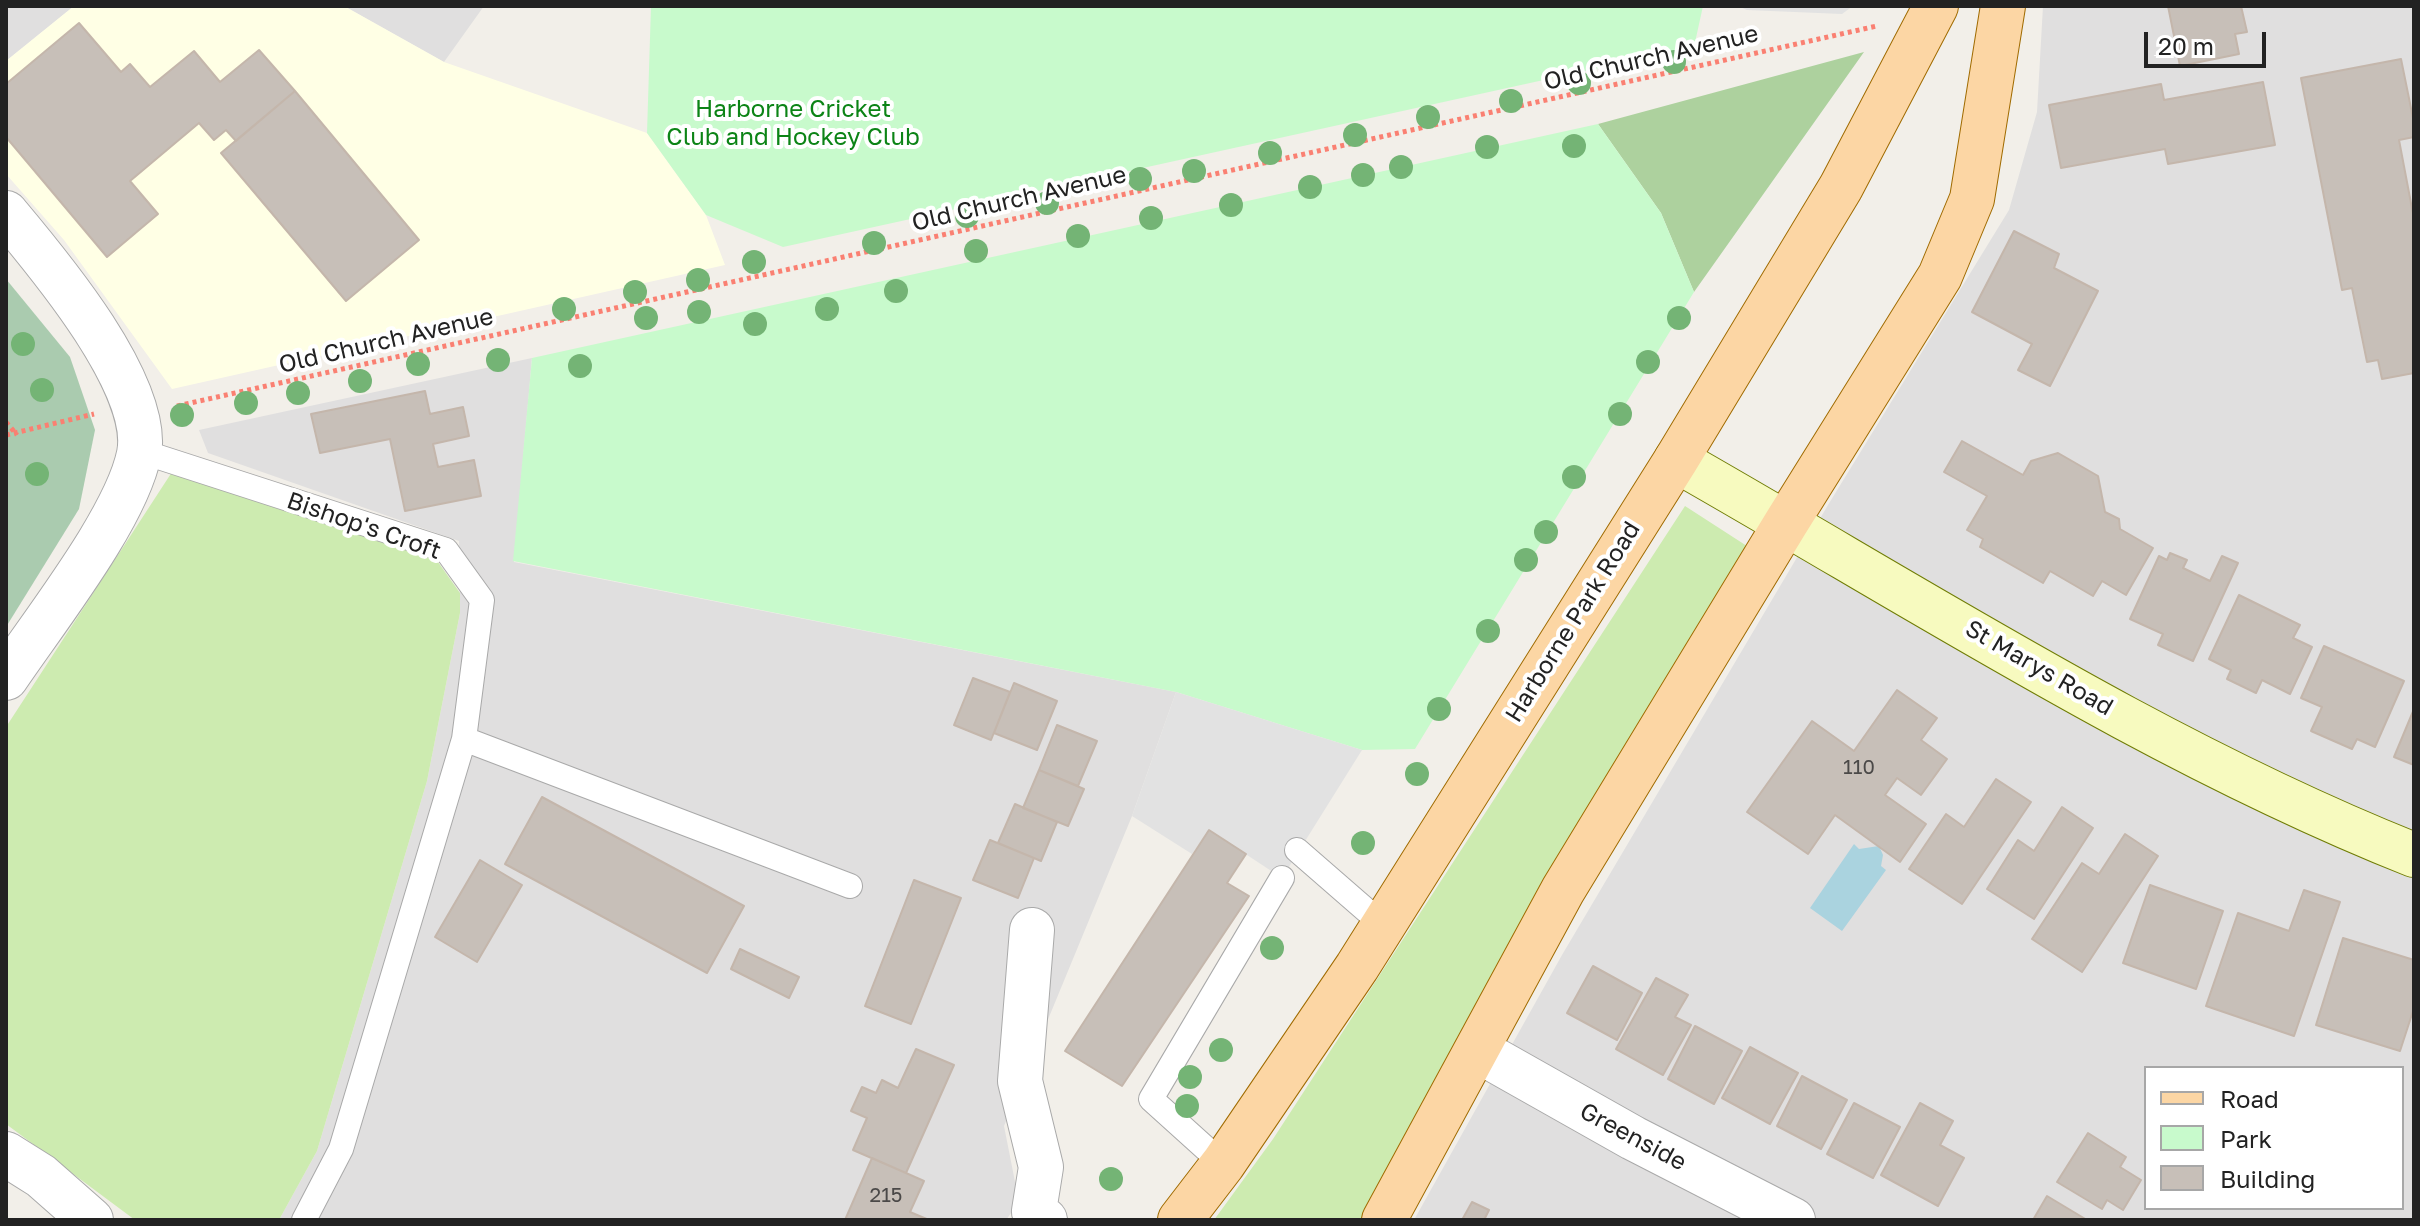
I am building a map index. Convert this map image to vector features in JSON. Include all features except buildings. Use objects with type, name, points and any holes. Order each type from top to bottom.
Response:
[{"type":"main road","name":"Harborne Park Road","points":[[1180,1220],[1223,1164],[1357,967],[1676,460],[1841,187],[1936,6]]},
{"type":"main road","points":[[1384,1220],[1563,890],[1946,263],[1972,199],[2003,6]]},
{"type":"street","points":[[6,213],[45,260],[103,342],[138,433],[122,503],[6,678]]},
{"type":"street","name":"St Marys Road","points":[[1676,460],[2134,721],[2318,817],[2414,855]]},
{"type":"street","points":[[1032,930],[1020,1081],[1041,1167],[1035,1217]]},
{"type":"street","name":"Greenside","points":[[1477,1050],[1633,1138],[1793,1220]]},
{"type":"street","points":[[6,1154],[41,1176],[91,1220]]},
{"type":"lane","name":"Bishop's Croft","points":[[138,433],[446,550],[482,600],[464,739],[341,1149],[304,1220]]},
{"type":"lane","points":[[464,739],[850,886]]},
{"type":"lane","points":[[1297,850],[1382,924]]},
{"type":"lane","points":[[1223,1164],[1151,1099],[1282,878]]},
{"type":"path","name":"Old Church Avenue","points":[[6,435],[17,435],[114,409],[138,433],[1889,23]]},
{"type":"path","points":[[6,422],[17,435]]},
{"type":"shaded area","points":[[6,6],[74,6],[6,61]]},
{"type":"shaded area","points":[[74,6],[344,6],[444,62],[647,133],[706,215],[725,265],[172,389],[64,240],[6,174],[6,61]]},
{"type":"shaded area","points":[[344,6],[484,6],[444,62]]},
{"type":"shaded area","points":[[1738,6],[1853,6],[1842,14],[1747,10]]},
{"type":"shaded area","points":[[2043,6],[2414,6],[2414,1220],[1414,1220],[1562,955],[1828,505],[2009,210],[2037,112]]},
{"type":"shaded area","points":[[6,279],[70,357],[95,430],[79,509],[6,627]]},
{"type":"shaded area","points":[[532,358],[514,562],[1176,692],[1132,816],[1004,1126],[1019,1202],[1006,1220],[279,1220],[317,1151],[427,781],[460,613],[459,541],[208,453],[199,430]]},
{"type":"shaded area","points":[[1176,692],[1362,750],[1282,878],[1209,830],[1192,854],[1132,816]]},
{"type":"green space","name":"Harborne Cricket Club and Hockey Club","points":[[651,6],[1703,6],[1694,47],[783,247],[706,215],[647,133]]},
{"type":"green space","points":[[1864,52],[1694,292],[1661,213],[1598,124]]},
{"type":"green space","points":[[1598,124],[1661,213],[1694,292],[1415,749],[1362,750],[1176,692],[513,561],[532,358]]},
{"type":"green space","points":[[172,472],[433,555],[460,593],[460,613],[427,781],[317,1151],[279,1220],[135,1220],[6,1124],[6,727]]},
{"type":"green space","points":[[1685,506],[1750,548],[1366,1220],[1214,1220],[1273,1139]]},
{"type":"water","points":[[1854,844],[1859,849],[1879,846],[1883,855],[1881,866],[1886,870],[1842,931],[1810,908]]}]
